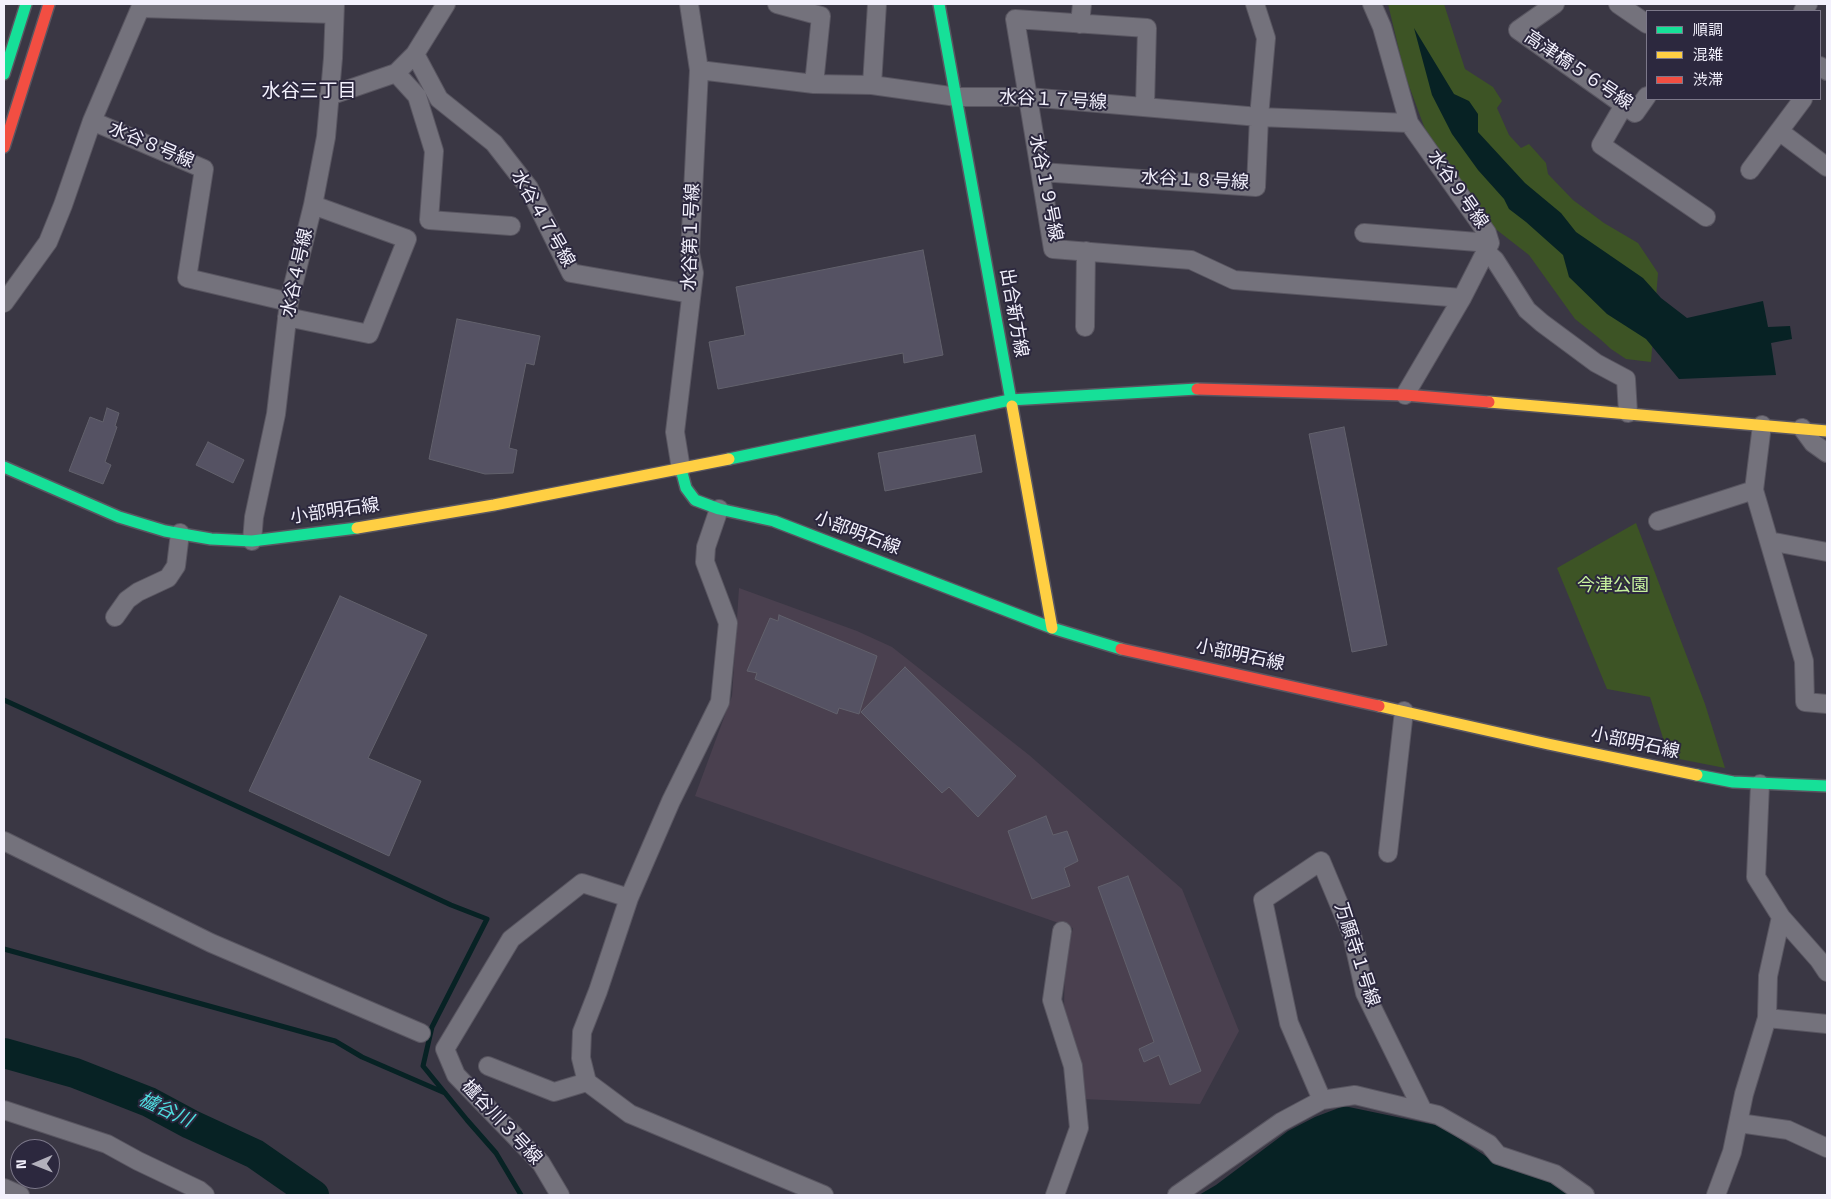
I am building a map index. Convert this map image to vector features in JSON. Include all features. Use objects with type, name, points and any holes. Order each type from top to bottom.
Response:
[{"type":"main road","points":[[4,74],[26,4]]},
{"type":"main road","points":[[4,147],[49,4]]},
{"type":"main road","name":"出合新方線","points":[[939,4],[1052,628]]},
{"type":"main road","name":"小部明石線","points":[[4,467],[119,518],[165,531],[212,538],[252,541],[332,532],[681,470],[1010,400],[1199,389],[1405,395],[1827,430]]},
{"type":"main road","name":"小部明石線","points":[[681,470],[686,488],[695,500],[719,509],[774,521],[1052,628],[1122,649],[1548,744],[1732,782],[1827,786]]},
{"type":"street","points":[[330,96],[396,73],[415,54],[446,4]]},
{"type":"street","name":"水谷第１号線","points":[[681,470],[675,432],[694,273],[690,254],[699,70],[689,4]]},
{"type":"street","points":[[777,4],[821,16],[814,84]]},
{"type":"street","points":[[872,85],[877,4]]},
{"type":"street","points":[[1080,24],[1082,4]]},
{"type":"street","name":"水谷１８号線","points":[[1041,172],[1256,187],[1259,116],[1266,38],[1255,4]]},
{"type":"street","name":"水谷９号線","points":[[1372,4],[1382,27],[1409,123],[1487,233],[1488,247],[1462,298],[1405,395]]},
{"type":"street","name":"高津橋５６号線","points":[[1555,4],[1518,30],[1635,113],[1646,97]]},
{"type":"street","points":[[1620,4],[1646,23]]},
{"type":"street","points":[[4,303],[48,242],[92,121],[141,6],[334,9]]},
{"type":"street","name":"水谷４号線","points":[[252,541],[254,518],[276,414],[288,310],[313,205],[326,138],[334,9]]},
{"type":"street","name":"水谷１９号線","points":[[1145,106],[1148,28],[1015,20],[1053,249],[1191,260],[1234,280],[1462,298]]},
{"type":"street","name":"水谷４７号線","points":[[415,54],[439,99],[494,143],[528,188],[571,273],[691,294]]},
{"type":"street","name":"水谷１７号線","points":[[699,70],[814,84],[872,85],[957,97],[1028,97],[1259,116],[1409,123]]},
{"type":"street","points":[[396,73],[417,96],[434,151],[429,220],[511,226]]},
{"type":"street","points":[[1750,170],[1802,100]]},
{"type":"street","points":[[1624,105],[1601,145],[1706,217]]},
{"type":"street","name":"水谷８号線","points":[[92,121],[204,169],[187,278],[288,310]]},
{"type":"street","points":[[1779,131],[1827,167]]},
{"type":"street","points":[[288,310],[369,334],[407,239],[313,205]]},
{"type":"street","points":[[1364,233],[1488,247],[1527,310],[1596,363],[1626,379],[1628,413]]},
{"type":"street","points":[[1085,327],[1086,251]]},
{"type":"street","points":[[1762,425],[1754,490],[1804,661],[1805,702],[1827,704]]},
{"type":"street","points":[[1802,428],[1813,443],[1827,453]]},
{"type":"street","points":[[1658,521],[1754,490]]},
{"type":"street","points":[[719,509],[706,547],[705,562],[728,622],[720,702],[671,802],[629,898],[598,991],[582,1032],[581,1058],[587,1082],[630,1114],[824,1195]]},
{"type":"street","points":[[115,617],[127,600],[138,592],[168,578],[176,566],[180,533]]},
{"type":"street","points":[[1769,541],[1827,552]]},
{"type":"street","points":[[1388,853],[1404,711]]},
{"type":"street","points":[[1760,784],[1756,877],[1781,917],[1827,972]]},
{"type":"street","points":[[4,841],[211,942],[421,1033]]},
{"type":"street","name":"万願寺１号線","points":[[1322,1100],[1289,1023],[1263,900],[1321,861],[1352,935],[1365,993],[1423,1111]]},
{"type":"street","name":"櫨谷川３号線","points":[[560,1195],[541,1164],[456,1075],[445,1049],[511,939],[582,883],[629,898]]},
{"type":"street","points":[[1716,1195],[1732,1152],[1744,1094],[1767,1018],[1768,976],[1781,917]]},
{"type":"street","points":[[1056,1195],[1079,1128],[1073,1066],[1052,1000],[1062,931]]},
{"type":"street","points":[[1767,1018],[1827,1024]]},
{"type":"street","points":[[488,1066],[554,1092],[587,1082]]},
{"type":"street","points":[[1177,1195],[1281,1122],[1322,1100],[1355,1095],[1438,1114],[1493,1139],[1498,1155],[1555,1174],[1586,1195]]},
{"type":"street","points":[[4,1110],[107,1144],[199,1190],[205,1195]]},
{"type":"street","points":[[1739,1123],[1788,1130],[1827,1148]]},
{"type":"street","points":[[4,1188],[20,1195]]},
{"type":"shaded area","points":[[1414,28],[1454,94],[1469,101],[1478,114],[1478,132],[1525,183],[1561,213],[1576,232],[1643,278],[1661,298],[1687,318],[1763,301],[1768,327],[1790,326],[1792,339],[1771,343],[1776,375],[1679,379],[1646,339],[1607,314],[1569,277],[1563,255],[1509,209],[1504,199],[1478,170],[1452,134],[1432,95]]},
{"type":"shaded area","points":[[739,588],[857,631],[892,647],[1029,755],[1182,889],[1239,1031],[1200,1104],[1082,1099],[1064,1010],[1065,960],[1073,928],[695,796],[732,696]]},
{"type":"shaded area","points":[[1344,1106],[1440,1126],[1490,1159],[1558,1181],[1578,1195],[1199,1195],[1216,1185],[1288,1131],[1315,1117]]},
{"type":"green space","points":[[1388,4],[1444,4],[1465,69],[1493,87],[1502,101],[1497,108],[1509,135],[1521,148],[1529,144],[1546,163],[1548,174],[1573,200],[1604,223],[1638,243],[1658,273],[1651,362],[1626,359],[1575,319],[1529,255],[1493,227],[1425,129],[1405,75]]},
{"type":"green space","name":"今津公園","points":[[1636,523],[1705,704],[1725,768],[1669,757],[1650,697],[1607,689],[1557,568]]},
{"type":"building","points":[[923,250],[943,355],[904,363],[903,353],[718,389],[709,342],[745,335],[736,287]]},
{"type":"building","points":[[457,319],[540,336],[534,365],[526,363],[509,448],[517,450],[513,473],[485,474],[429,459]]},
{"type":"building","points":[[107,408],[119,413],[115,426],[117,427],[105,462],[111,465],[103,484],[69,471],[90,417],[103,422]]},
{"type":"building","points":[[1344,427],[1387,645],[1352,652],[1309,434]]},
{"type":"building","points":[[975,435],[982,472],[885,491],[878,453]]},
{"type":"building","points":[[208,442],[244,460],[233,483],[196,465]]},
{"type":"building","points":[[340,596],[427,635],[368,758],[421,781],[389,856],[249,791]]},
{"type":"building","points":[[779,615],[877,656],[859,714],[839,708],[837,714],[755,679],[757,673],[747,671],[770,618],[778,621]]},
{"type":"building","points":[[905,667],[1016,776],[978,817],[949,787],[942,793],[861,712]]},
{"type":"building","points":[[1046,816],[1053,835],[1067,831],[1078,861],[1064,868],[1070,886],[1032,899],[1008,831]]},
{"type":"building","points":[[1128,876],[1201,1071],[1170,1085],[1159,1055],[1144,1062],[1139,1049],[1154,1042],[1098,887]]},
{"type":"waterway","points":[[4,700],[451,905],[487,919],[432,1027],[423,1066],[496,1153],[521,1195]]},
{"type":"waterway","points":[[4,949],[335,1041],[362,1057],[445,1093]]},
{"type":"waterway","name":"櫨谷川","points":[[4,1053],[75,1073],[149,1102],[190,1124],[255,1154],[314,1195]]},
{"type":"traffic: fast","points":[[4,74],[26,4]]},
{"type":"traffic: fast","points":[[939,4],[1012,406]]},
{"type":"traffic: fast","points":[[729,459],[1010,400],[1197,389]]},
{"type":"traffic: fast","points":[[4,467],[119,517],[165,531],[211,539],[252,541],[357,528]]},
{"type":"traffic: fast","points":[[681,469],[686,488],[695,500],[719,509],[774,521],[1052,628],[1121,649]]},
{"type":"traffic: fast","points":[[1697,775],[1733,782],[1827,786]]},
{"type":"traffic: slow","points":[[1489,402],[1827,431]]},
{"type":"traffic: slow","points":[[1012,406],[1052,628]]},
{"type":"traffic: slow","points":[[357,528],[494,505],[729,459]]},
{"type":"traffic: slow","points":[[1379,706],[1697,775]]},
{"type":"traffic: jam","points":[[4,147],[49,4]]},
{"type":"traffic: jam","points":[[1197,389],[1405,395],[1489,402]]},
{"type":"traffic: jam","points":[[1121,649],[1379,706]]},
{"type":"district","name":"水谷三丁目","points":[[309,92]]}]
